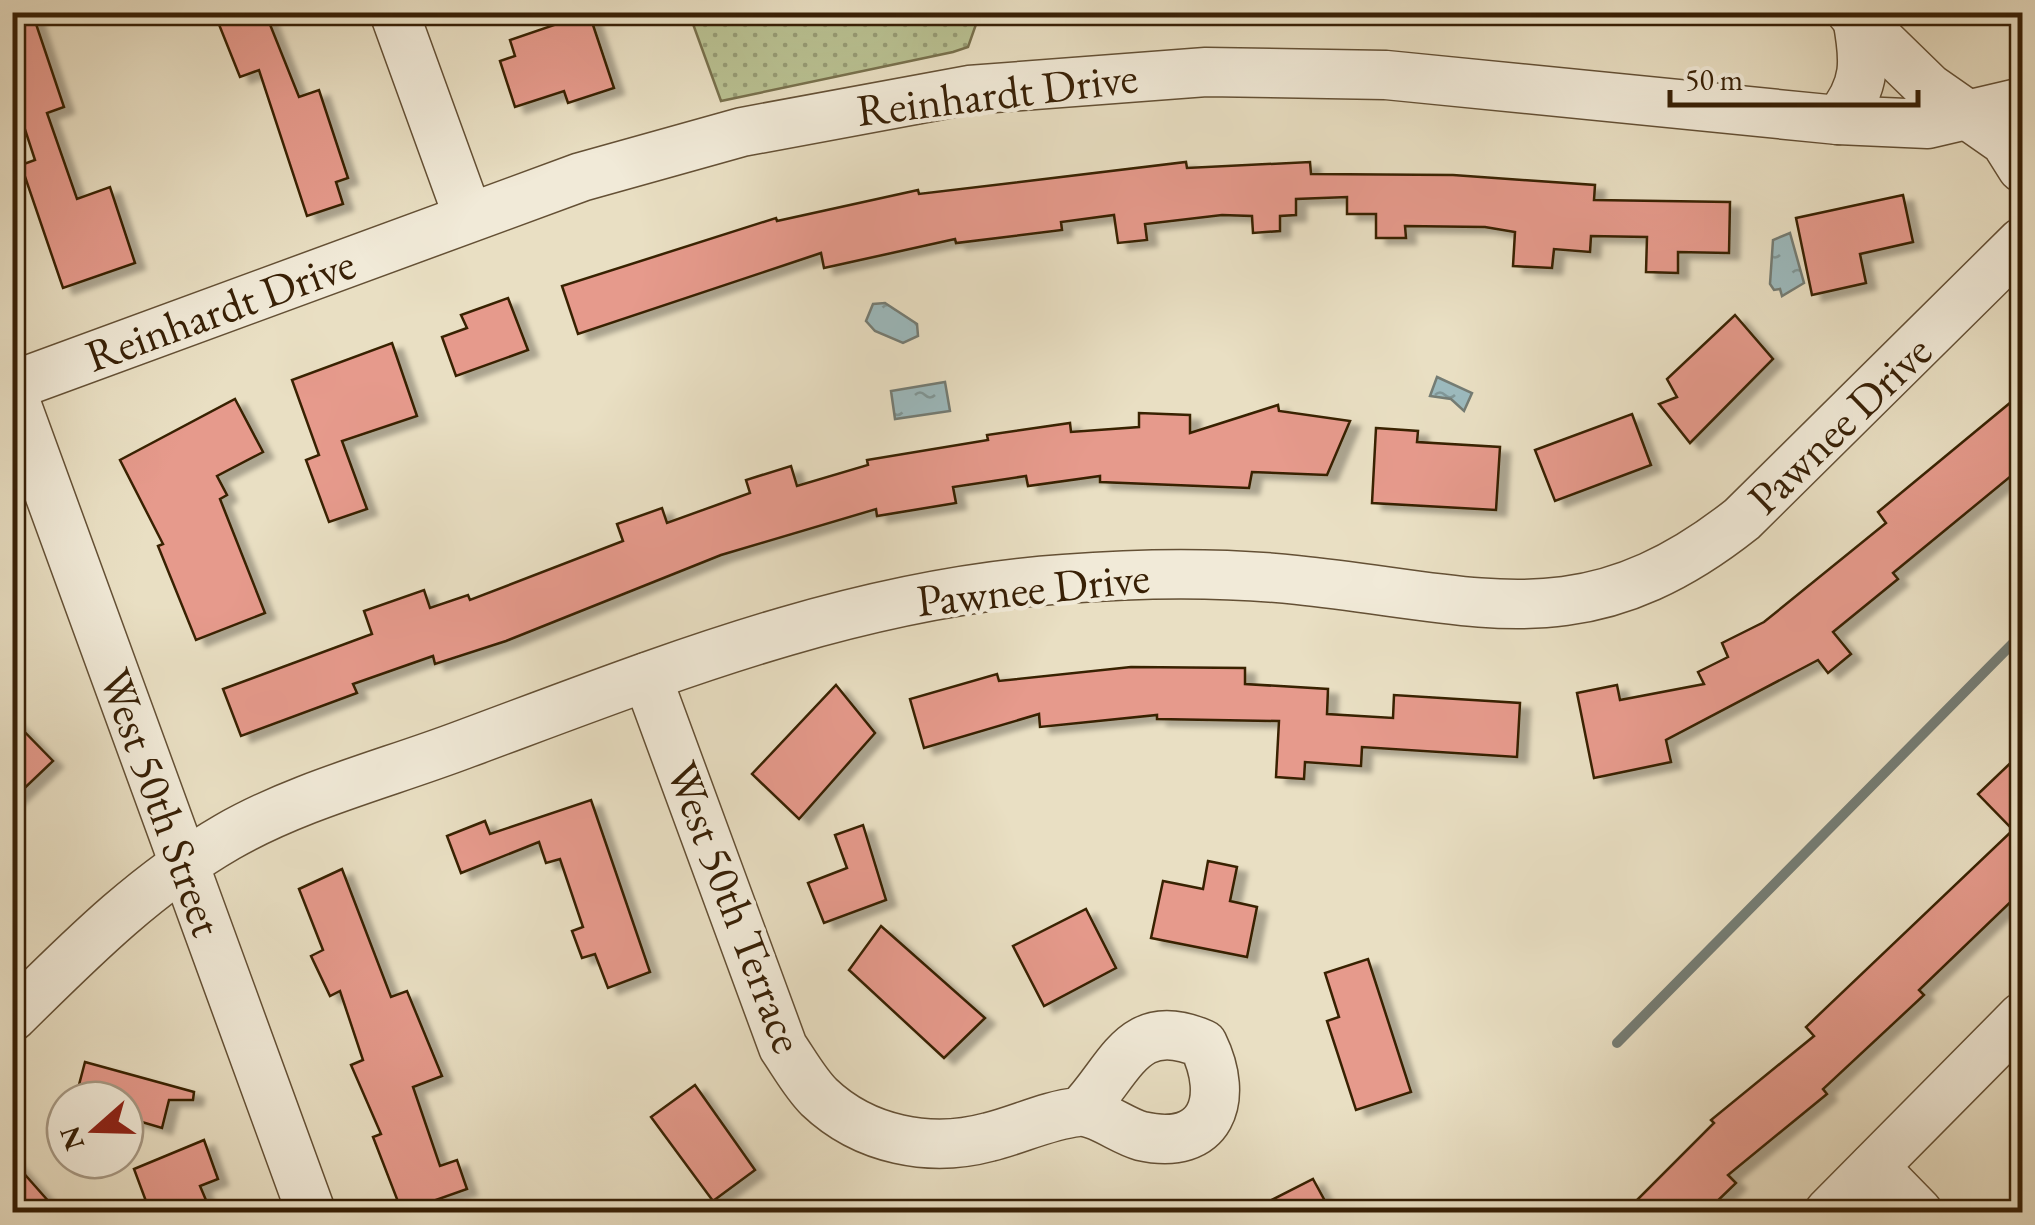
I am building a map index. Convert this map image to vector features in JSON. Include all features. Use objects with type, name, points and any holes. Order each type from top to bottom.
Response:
[{"type":"street","points":[[394,12],[468,216]]},
{"type":"street","points":[[1854,15],[1929,88],[2006,140],[2022,168]]},
{"type":"street","points":[[1838,120],[1858,96],[1866,62],[1854,15]]},
{"type":"street","name":"Reinhardt Drive","points":[[12,389],[581,177],[759,129],[969,90],[1099,77],[1206,72],[1386,75],[1838,120],[1928,124],[2022,102]]},
{"type":"street","name":"Pawnee Drive","points":[[12,1017],[122,908],[184,864],[263,820],[770,633],[942,592],[1061,579],[1169,574],[1292,579],[1550,606],[1628,589],[1695,556],[1742,519],[2022,242]]},
{"type":"street","name":"West 50th Street","points":[[12,389],[311,1212]]},
{"type":"street","name":"West 50th Terrace","points":[[647,676],[783,1047],[818,1095],[852,1122],[895,1140],[955,1144],[1081,1111]]},
{"type":"street","points":[[1829,1212],[2022,1018]]},
{"type":"street","points":[[1874,1167],[1918,1212]]},
{"type":"green space","points":[[689,12],[980,13],[968,47],[721,101]]},
{"type":"water","points":[[1790,233],[1804,283],[1782,296],[1780,289],[1774,290],[1770,284],[1773,240]]},
{"type":"water","points":[[885,303],[917,324],[918,336],[903,343],[875,331],[866,321],[873,304]]},
{"type":"water","points":[[1437,377],[1472,393],[1464,411],[1451,399],[1430,396]]},
{"type":"water","points":[[945,382],[950,411],[895,419],[891,391]]},
{"type":"building","points":[[12,12],[32,12],[64,107],[47,113],[77,199],[110,187],[135,263],[63,288],[21,165],[35,160],[17,105],[12,106]]},
{"type":"building","points":[[214,12],[265,12],[299,97],[319,90],[348,178],[336,182],[343,204],[307,216],[259,70],[240,77]]},
{"type":"building","points":[[589,13],[614,88],[568,103],[564,91],[515,107],[500,61],[515,56],[510,40]]},
{"type":"building","points":[[1186,162],[1187,168],[1310,162],[1311,174],[1453,175],[1595,185],[1594,200],[1730,202],[1729,253],[1678,252],[1678,273],[1646,272],[1647,237],[1591,236],[1590,252],[1554,249],[1552,268],[1513,266],[1515,232],[1485,227],[1405,226],[1406,238],[1376,238],[1376,214],[1347,214],[1347,197],[1296,199],[1296,215],[1280,216],[1280,231],[1253,233],[1252,216],[1222,215],[1145,224],[1147,240],[1118,243],[1114,215],[1061,222],[1062,230],[956,243],[955,239],[824,268],[821,253],[578,334],[562,286],[776,218],[777,221],[918,190],[919,194]]},
{"type":"building","points":[[1903,195],[1913,242],[1860,254],[1866,283],[1812,295],[1796,218]]},
{"type":"building","points":[[508,298],[528,350],[456,376],[442,337],[467,328],[461,315]]},
{"type":"building","points":[[1735,315],[1773,359],[1690,443],[1659,404],[1677,397],[1667,379]]},
{"type":"building","points":[[392,343],[417,416],[342,441],[367,509],[329,522],[306,460],[319,455],[292,380]]},
{"type":"building","points":[[2022,393],[2022,467],[1893,573],[1898,579],[1833,632],[1851,654],[1828,673],[1818,660],[1666,740],[1671,762],[1594,778],[1577,693],[1617,685],[1620,700],[1704,684],[1698,672],[1728,657],[1722,643],[1764,622],[1886,523],[1878,512]]},
{"type":"building","points":[[235,399],[263,452],[217,476],[227,495],[220,499],[265,613],[196,640],[158,546],[163,544],[120,460]]},
{"type":"building","points":[[1278,405],[1279,411],[1350,421],[1327,475],[1252,472],[1249,488],[1100,482],[1100,476],[1028,486],[1026,476],[953,487],[956,503],[877,516],[876,509],[721,555],[506,641],[435,664],[433,656],[353,684],[357,693],[241,736],[223,689],[372,634],[364,611],[424,590],[430,608],[468,595],[470,600],[623,541],[617,524],[662,508],[667,523],[750,493],[746,480],[791,466],[797,486],[868,465],[867,460],[988,440],[987,435],[1070,423],[1071,432],[1139,427],[1139,413],[1190,415],[1190,433]]},
{"type":"building","points":[[1632,414],[1651,465],[1555,501],[1535,450]]},
{"type":"building","points":[[1376,428],[1418,431],[1417,442],[1500,447],[1496,510],[1372,503]]},
{"type":"building","points":[[1131,667],[1245,668],[1245,684],[1328,689],[1327,714],[1393,718],[1394,695],[1520,703],[1517,757],[1362,747],[1361,766],[1305,762],[1304,779],[1276,777],[1279,721],[1157,719],[1157,715],[1040,727],[1039,714],[924,748],[910,699],[997,674],[999,681]]},
{"type":"building","points":[[836,685],[875,733],[799,819],[752,774]]},
{"type":"building","points":[[12,719],[53,761],[12,800]]},
{"type":"building","points":[[2022,752],[2022,891],[1919,990],[1924,995],[1823,1089],[1827,1094],[1728,1175],[1736,1183],[1706,1212],[1625,1212],[1714,1123],[1711,1120],[1814,1036],[1806,1027],[2013,830],[1978,794]]},
{"type":"building","points":[[591,800],[650,972],[608,988],[595,954],[582,958],[572,931],[583,927],[560,859],[546,863],[539,842],[461,873],[447,836],[485,821],[490,834]]},
{"type":"building","points":[[863,825],[886,900],[824,923],[808,883],[847,868],[835,835]]},
{"type":"building","points":[[1208,861],[1237,867],[1230,901],[1257,907],[1247,957],[1151,938],[1163,881],[1203,889]]},
{"type":"building","points":[[342,869],[391,997],[407,991],[442,1076],[413,1087],[440,1166],[457,1160],[467,1189],[402,1212],[373,1137],[381,1134],[351,1065],[363,1060],[340,991],[330,996],[311,956],[323,950],[299,889]]},
{"type":"building","points":[[1086,909],[1116,968],[1044,1006],[1013,946]]},
{"type":"building","points":[[881,926],[985,1018],[944,1058],[849,970]]},
{"type":"building","points":[[1368,959],[1411,1092],[1356,1110],[1327,1021],[1339,1017],[1325,973]]},
{"type":"building","points":[[85,1062],[194,1092],[193,1100],[169,1100],[162,1128],[145,1123],[145,1080],[80,1080]]},
{"type":"building","points":[[695,1085],[755,1170],[713,1201],[651,1117]]},
{"type":"building","points":[[204,1140],[218,1179],[200,1186],[211,1212],[150,1212],[138,1180],[145,1180],[145,1164]]},
{"type":"building","points":[[12,1160],[58,1212],[12,1212]]},
{"type":"building","points":[[1313,1179],[1331,1212],[1248,1212]]},
{"type":"waterway","points":[[1617,1043],[2022,634]]}]
